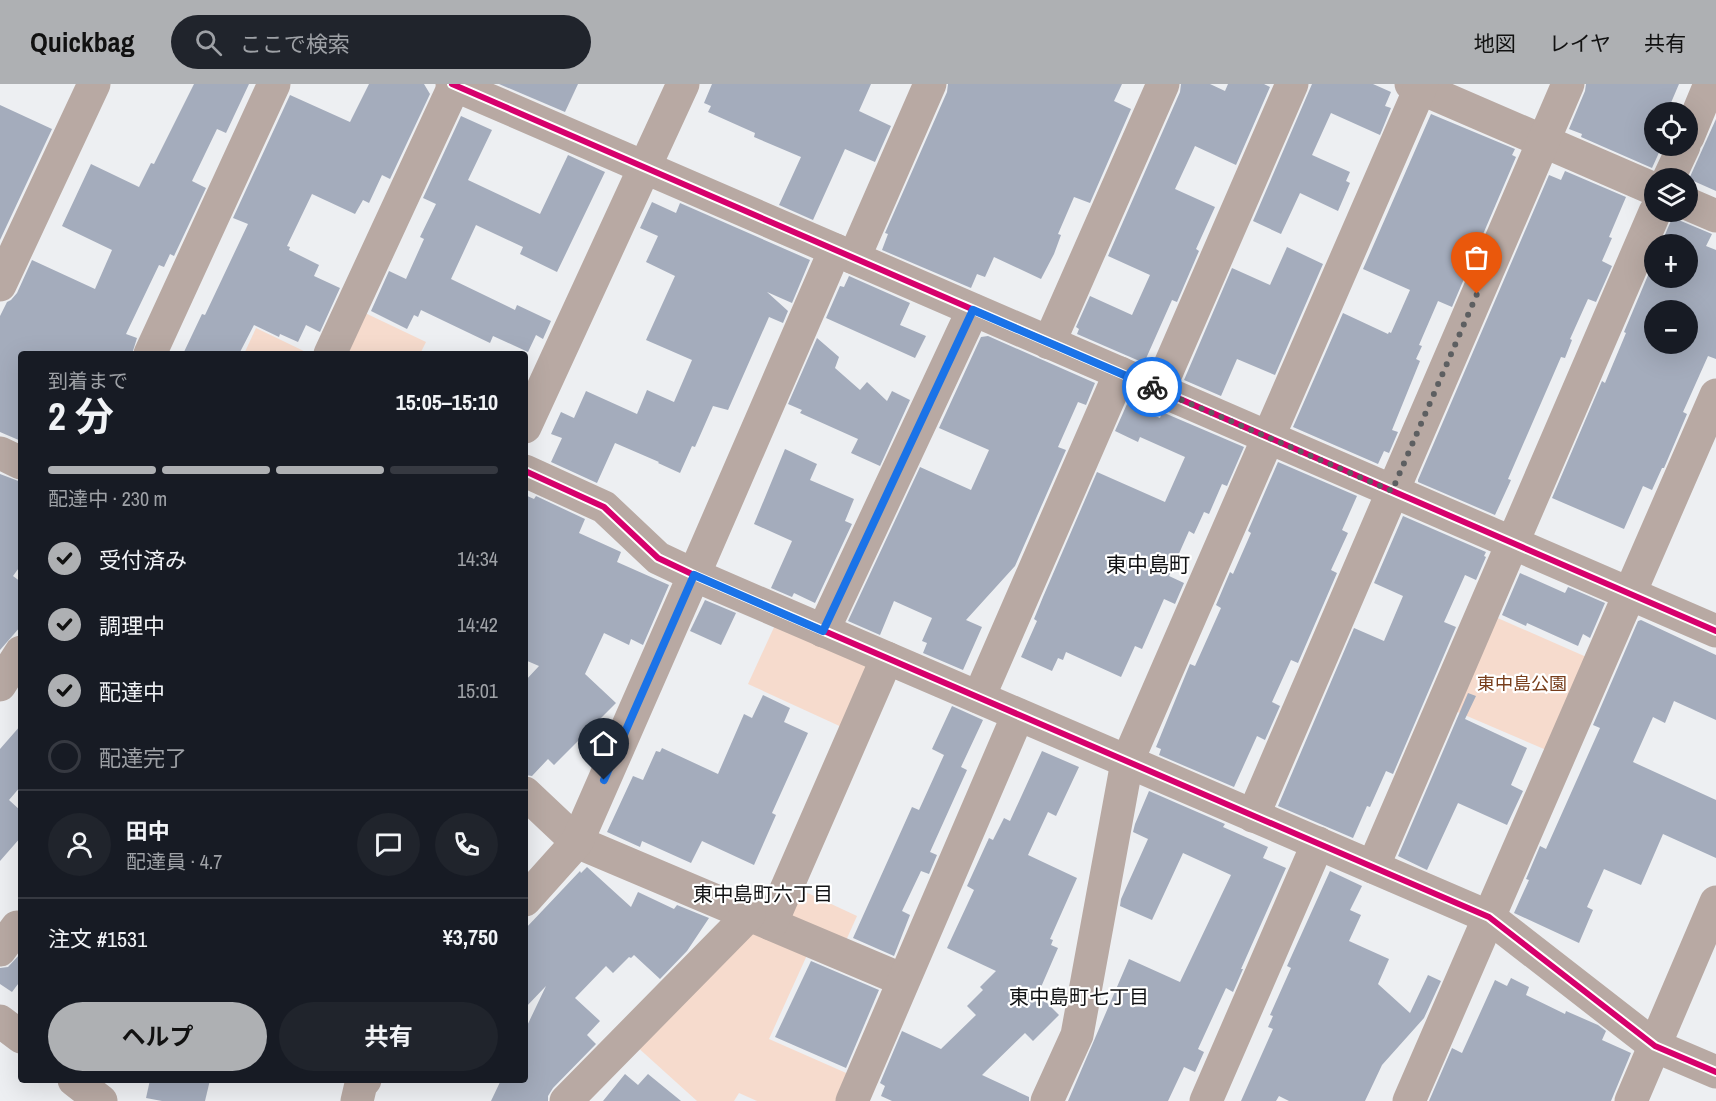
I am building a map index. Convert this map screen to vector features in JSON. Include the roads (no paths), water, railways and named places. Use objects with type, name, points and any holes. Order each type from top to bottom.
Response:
[{"type":"street","points":[[0,285],[94,84]]},
{"type":"street","points":[[151,351],[274,84]]},
{"type":"street","points":[[331,351],[454,84],[1716,631]]},
{"type":"street","points":[[528,421],[683,84]]},
{"type":"street","points":[[528,897],[577,842],[694,575],[844,254],[930,84]]},
{"type":"street","points":[[1049,343],[1163,84]]},
{"type":"street","points":[[1159,390],[1292,84]]},
{"type":"street","points":[[1253,816],[1568,84]]},
{"type":"street","points":[[1698,113],[1710,84]]},
{"type":"street","points":[[1047,1101],[1077,1035],[1127,762],[1417,85],[1644,185]]},
{"type":"street","points":[[1698,208],[1716,216]]},
{"type":"street","points":[[1373,867],[1651,222]]},
{"type":"street","points":[[823,631],[973,310]]},
{"type":"street","points":[[979,697],[1120,373]]},
{"type":"street","points":[[1409,1101],[1716,395]]},
{"type":"street","points":[[0,453],[18,462]]},
{"type":"street","points":[[528,472],[604,507],[658,558],[694,575],[1489,917],[1655,1046],[1716,1072]]},
{"type":"street","points":[[0,685],[18,657]]},
{"type":"street","points":[[566,1101],[760,919],[887,658]]},
{"type":"street","points":[[852,1101],[1018,715]]},
{"type":"street","points":[[528,797],[577,842],[903,980]]},
{"type":"street","points":[[1206,1101],[1318,843]]},
{"type":"street","points":[[1631,1101],[1716,902]]},
{"type":"street","points":[[0,950],[18,928]]},
{"type":"street","points":[[0,1021],[18,1035]]},
{"type":"street","points":[[78,1083],[103,1101],[118,1083]]},
{"type":"street","points":[[357,1101],[362,1083]]},
{"type":"district","name":"東中島町","points":[[1148,565]]},
{"type":"district","name":"東中島町六丁目","points":[[763,894]]},
{"type":"district","name":"東中島町七丁目","points":[[1079,997]]},
{"type":"park label","name":"東中島公園","points":[[1522,684]]}]
